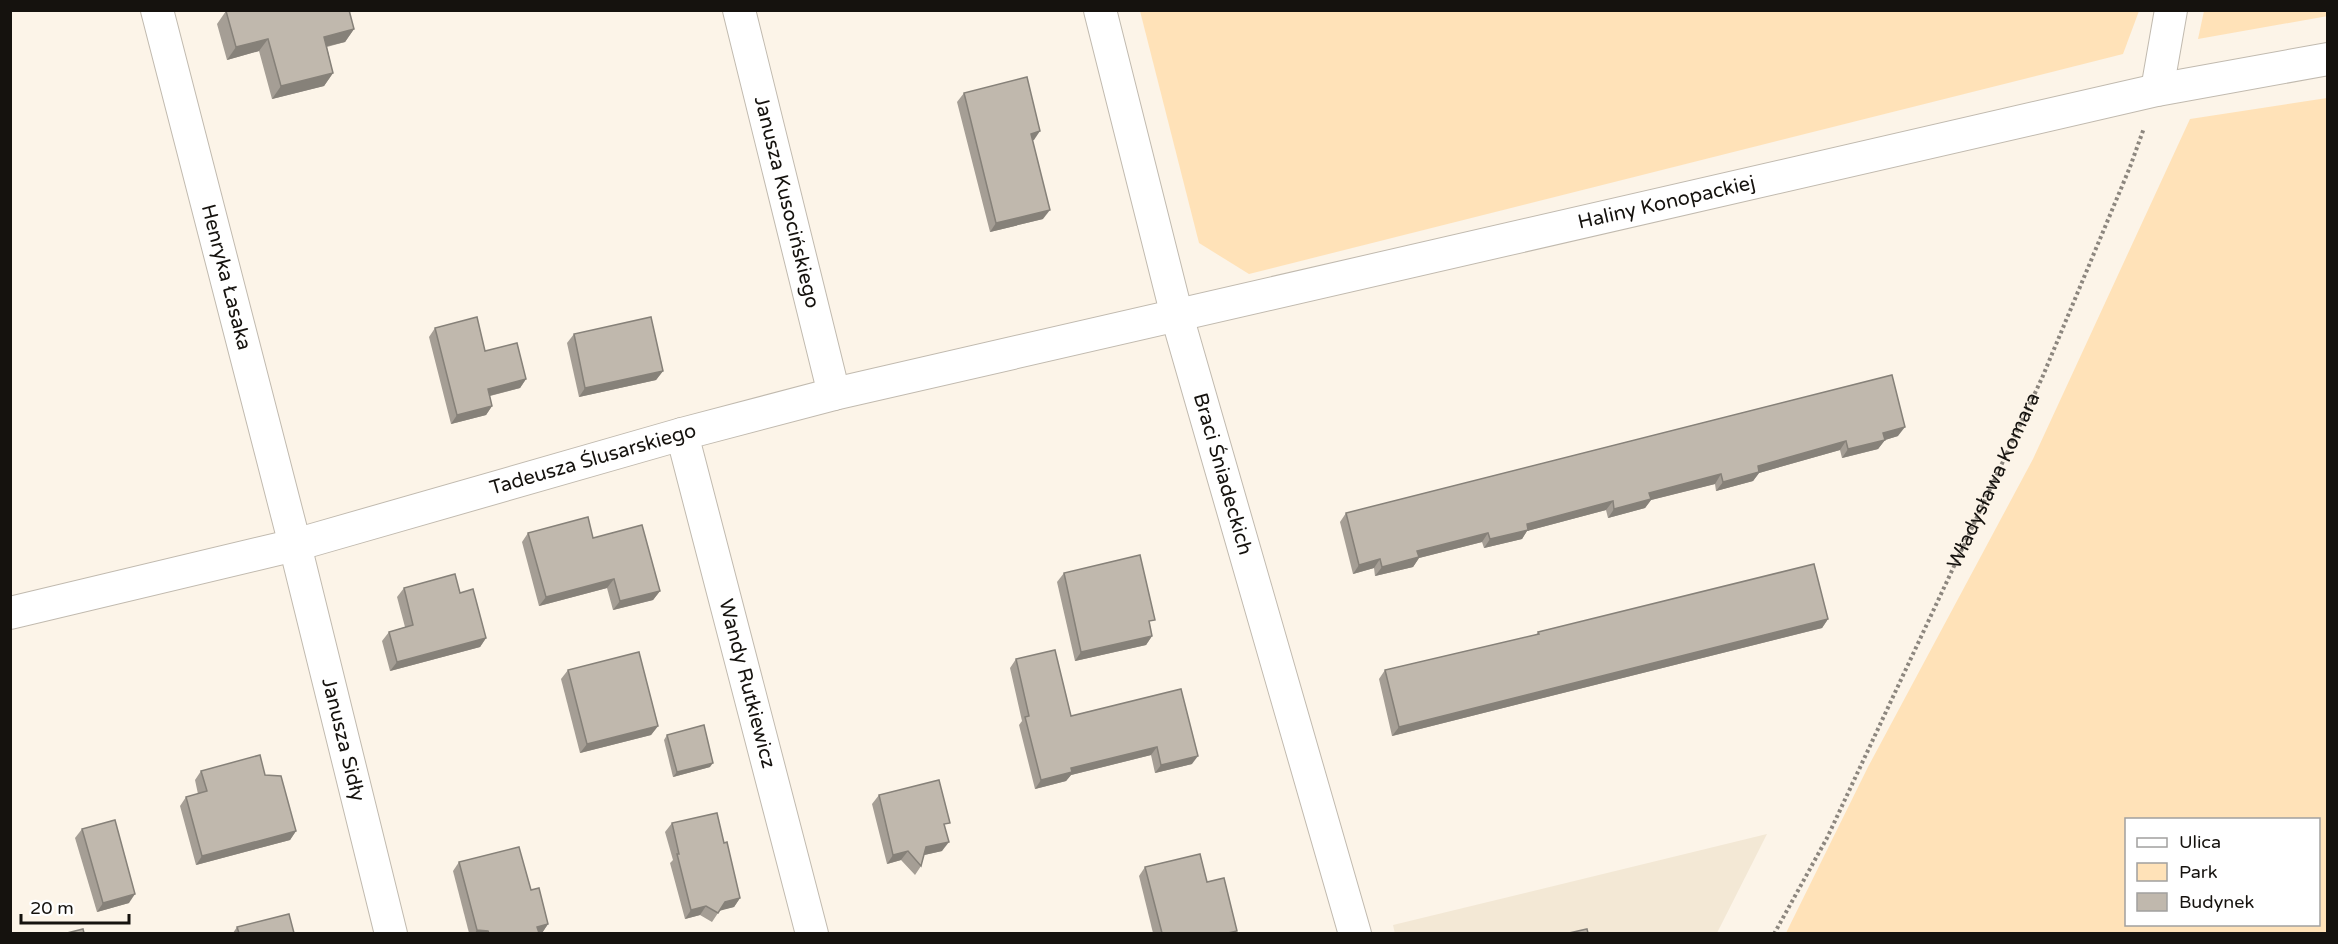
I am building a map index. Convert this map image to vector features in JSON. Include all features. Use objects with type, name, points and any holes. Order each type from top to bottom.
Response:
[{"type":"street","name":"Henryka Łasaka","points":[[157,10],[295,545]]},
{"type":"street","name":"Janusza Kusocińskiego","points":[[739,10],[834,393]]},
{"type":"street","name":"Braci Śniadeckich","points":[[1100,10],[1177,316],[1355,933]]},
{"type":"street","points":[[2157,90],[2171,10]]},
{"type":"street","name":"Haliny Konopackiej","points":[[1177,316],[2157,90],[2328,59]]},
{"type":"street","name":"Tadeusza Ślusarskiego","points":[[10,612],[295,545],[834,393],[1177,316]]},
{"type":"street","name":"Wandy Rutkiewicz","points":[[682,434],[812,933]]},
{"type":"street","name":"Janusza Sidły","points":[[295,545],[391,933]]},
{"type":"path","name":"Władysława Komara","points":[[1774,933],[1827,838],[2042,378],[2130,167],[2157,90]]},
{"type":"shaded area","points":[[1767,834],[1717,933],[1395,934],[1393,925]]},
{"type":"green space","points":[[1140,10],[2139,11],[2123,54],[1249,274],[1199,243]]},
{"type":"green space","points":[[2327,10],[2328,16],[2198,39],[2204,11]]},
{"type":"green space","points":[[2327,98],[2327,933],[1786,933],[1868,767],[2033,459],[2190,119]]},
{"type":"building","points":[[349,10],[354,29],[324,37],[333,73],[281,86],[268,39],[236,47],[226,11]]},
{"type":"building","points":[[1027,77],[1040,131],[1031,134],[1050,210],[996,223],[964,93]]},
{"type":"building","points":[[477,317],[485,351],[517,343],[526,379],[488,389],[492,406],[457,415],[435,328]]},
{"type":"building","points":[[651,317],[663,371],[585,388],[574,334]]},
{"type":"building","points":[[1892,375],[1905,427],[1883,433],[1885,440],[1848,449],[1846,441],[1758,466],[1759,472],[1723,482],[1721,474],[1649,493],[1651,499],[1614,509],[1613,501],[1527,524],[1528,530],[1490,539],[1488,533],[1417,551],[1419,557],[1382,567],[1380,559],[1359,565],[1346,513]]},
{"type":"building","points":[[588,517],[593,538],[642,525],[660,591],[620,601],[614,579],[546,597],[528,533]]},
{"type":"building","points":[[1140,555],[1155,620],[1149,621],[1152,636],[1081,652],[1064,573]]},
{"type":"building","points":[[1814,564],[1828,619],[1399,727],[1385,670],[1539,634],[1538,632]]},
{"type":"building","points":[[455,574],[460,593],[473,589],[486,638],[397,662],[389,632],[413,625],[404,588]]},
{"type":"building","points":[[1055,650],[1071,716],[1181,689],[1198,756],[1161,765],[1157,747],[1071,768],[1072,772],[1041,780],[1025,717],[1029,716],[1016,659]]},
{"type":"building","points":[[639,652],[658,726],[587,744],[568,670]]},
{"type":"building","points":[[704,725],[713,763],[677,772],[667,735]]},
{"type":"building","points":[[260,755],[265,775],[281,776],[296,831],[202,856],[186,797],[207,791],[201,771]]},
{"type":"building","points":[[939,780],[950,823],[944,824],[949,842],[926,847],[921,866],[908,851],[893,855],[879,795]]},
{"type":"building","points":[[717,813],[724,843],[727,842],[740,898],[725,902],[718,913],[706,906],[691,910],[672,823]]},
{"type":"building","points":[[115,820],[135,894],[103,903],[82,829]]},
{"type":"building","points":[[519,847],[531,890],[539,888],[548,924],[537,927],[539,933],[489,933],[477,930],[459,862]]},
{"type":"building","points":[[1200,854],[1207,882],[1224,878],[1237,931],[1162,933],[1145,867]]},
{"type":"building","points":[[289,914],[294,933],[239,933],[237,927]]},
{"type":"building","points":[[83,929],[84,933],[67,933]]},
{"type":"building","points":[[1587,929],[1588,933],[1569,933]]}]
